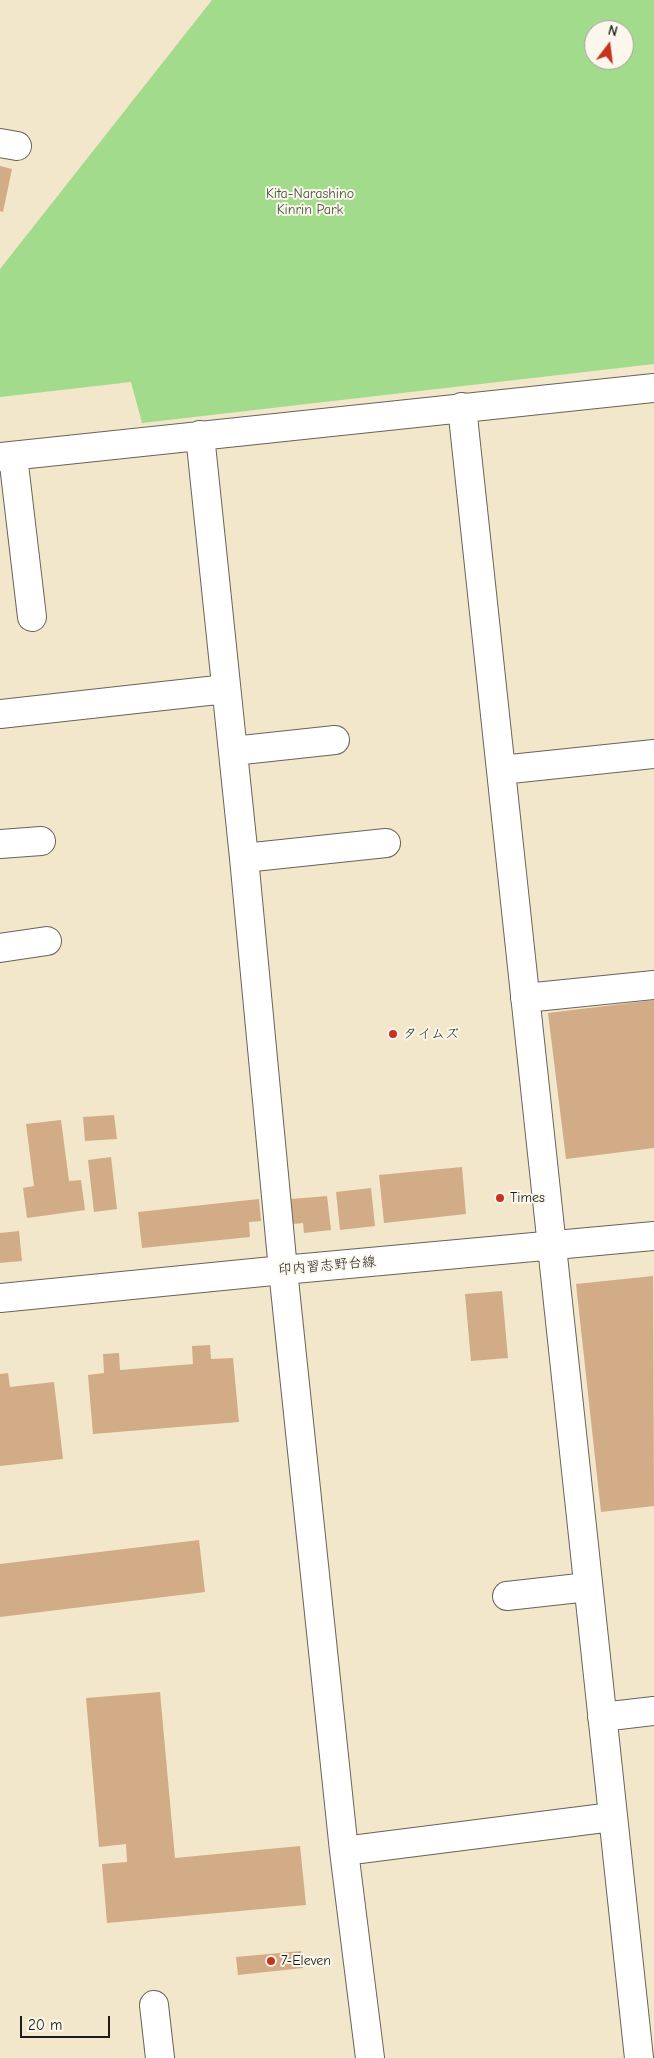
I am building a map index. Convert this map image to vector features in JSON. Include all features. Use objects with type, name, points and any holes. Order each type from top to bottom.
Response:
[{"type":"street","points":[[32,617],[6,457],[654,388]]},
{"type":"street","points":[[462,407],[639,2058]]},
{"type":"street","points":[[200,435],[244,858],[283,1270],[344,1851],[370,2058]]},
{"type":"street","points":[[0,714],[226,689]]},
{"type":"street","points":[[233,751],[335,740]]},
{"type":"street","points":[[501,770],[654,754]]},
{"type":"street","points":[[0,844],[41,841]]},
{"type":"street","points":[[244,858],[386,843]]},
{"type":"street","points":[[0,948],[47,941]]},
{"type":"street","points":[[525,998],[654,985]]},
{"type":"street","name":"印内習志野台線","points":[[0,1298],[654,1236]]},
{"type":"street","points":[[507,1596],[588,1587]]},
{"type":"street","points":[[602,1717],[654,1711]]},
{"type":"street","points":[[344,1851],[612,1817]]},
{"type":"street","points":[[154,2005],[160,2058]]},
{"type":"green space","name":"Kita-Narashino Kinrin Park","points":[[212,0],[654,0],[654,364],[142,423],[131,382],[0,397],[0,269]]},
{"type":"building","points":[[0,166],[12,169],[3,212],[0,211]]},
{"type":"building","points":[[654,1000],[654,1148],[566,1159],[548,1013]]},
{"type":"building","points":[[114,1115],[117,1139],[85,1141],[83,1117]]},
{"type":"building","points":[[61,1120],[69,1181],[81,1180],[85,1210],[27,1218],[23,1188],[34,1186],[26,1124]]},
{"type":"building","points":[[111,1157],[117,1209],[94,1212],[88,1160]]},
{"type":"building","points":[[462,1167],[466,1214],[384,1223],[379,1175]]},
{"type":"building","points":[[371,1188],[375,1226],[340,1230],[336,1192]]},
{"type":"building","points":[[327,1196],[331,1230],[304,1233],[303,1223],[293,1224],[291,1199]]},
{"type":"building","points":[[259,1199],[261,1221],[249,1222],[250,1237],[142,1248],[138,1212]]},
{"type":"building","points":[[19,1231],[22,1261],[0,1263],[0,1233]]},
{"type":"building","points":[[653,1276],[654,1506],[601,1512],[576,1284]]},
{"type":"building","points":[[502,1291],[508,1358],[471,1361],[465,1294]]},
{"type":"building","points":[[210,1345],[211,1359],[233,1358],[239,1422],[93,1434],[88,1375],[104,1373],[103,1354],[119,1353],[120,1370],[193,1364],[192,1346]]},
{"type":"building","points":[[8,1373],[10,1387],[54,1382],[63,1459],[0,1466],[0,1374]]},
{"type":"building","points":[[199,1540],[205,1592],[0,1617],[0,1564]]},
{"type":"building","points":[[160,1692],[175,1858],[300,1846],[306,1905],[107,1923],[102,1864],[127,1862],[126,1844],[99,1847],[86,1698]]},
{"type":"building","points":[[301,1951],[303,1968],[238,1975],[236,1957]]},
{"type":"place","name":"タイムズ","points":[[393,1034]]},
{"type":"place","name":"Times","points":[[500,1198]]},
{"type":"place","name":"7-Eleven","points":[[271,1961]]}]
